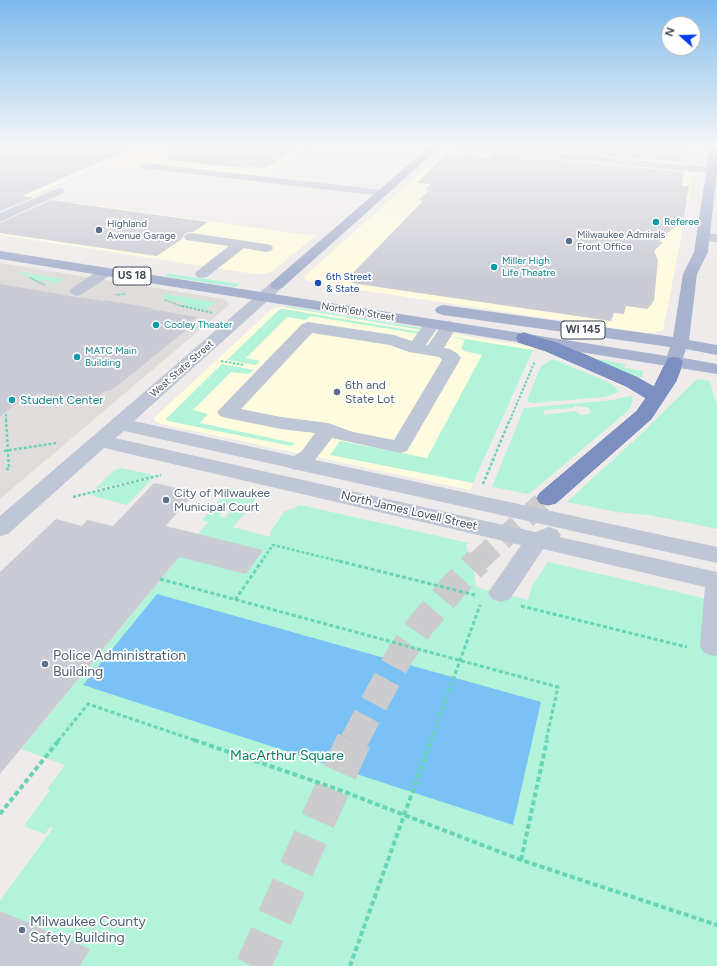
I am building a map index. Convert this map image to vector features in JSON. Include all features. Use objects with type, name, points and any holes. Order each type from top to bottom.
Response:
[{"type":"highway","points":[[524,338],[552,347],[632,382],[657,397]]},
{"type":"highway","points":[[548,498],[644,415],[667,380],[677,352]]},
{"type":"main road","points":[[713,191],[710,238],[690,274],[677,352],[693,354],[717,353]]},
{"type":"main road","name":"West State Street","points":[[277,285],[382,193]]},
{"type":"main road","name":"North 6th Street","points":[[0,243],[378,301],[677,352],[717,369]]},
{"type":"main road","name":"North 6th Street","points":[[0,255],[524,338],[677,352],[717,350]]},
{"type":"street","points":[[0,218],[58,191]]},
{"type":"street","points":[[365,191],[382,193]]},
{"type":"street","points":[[191,237],[266,248]]},
{"type":"street","points":[[202,274],[241,244]]},
{"type":"street","points":[[76,291],[106,272]]},
{"type":"street","name":"West State Street","points":[[0,529],[277,285]]},
{"type":"street","points":[[415,348],[432,324]]},
{"type":"street","points":[[433,351],[449,326]]},
{"type":"street","points":[[308,327],[394,340],[415,348],[444,353],[452,358],[400,447],[350,437],[320,427],[281,423],[228,412],[308,327]]},
{"type":"street","name":"North James Lovell Street","points":[[120,424],[295,464],[717,555]]},
{"type":"street","points":[[295,464],[309,455],[320,427]]},
{"type":"street","name":"North James Lovell Street","points":[[100,441],[717,580]]},
{"type":"street","points":[[498,600],[538,540],[571,524]]},
{"type":"street","points":[[694,550],[709,558],[715,568],[717,580]]},
{"type":"street","points":[[704,648],[717,588]]},
{"type":"path","points":[[28,277],[45,285]]},
{"type":"path","points":[[162,299],[186,308],[213,313]]},
{"type":"path","points":[[483,484],[536,361]]},
{"type":"path","points":[[6,414],[8,450],[7,467]]},
{"type":"path","points":[[4,451],[56,444]]},
{"type":"path","points":[[73,497],[155,477]]},
{"type":"path","points":[[235,600],[273,544],[476,595]]},
{"type":"path","points":[[160,579],[558,687],[521,860]]},
{"type":"path","points":[[350,966],[461,661],[498,600],[704,648]]},
{"type":"path","points":[[0,814],[88,704],[405,814],[521,860],[717,925]]},
{"type":"shaded area","points":[[0,191],[42,191],[0,210]]},
{"type":"shaded area","points":[[399,191],[690,191],[663,330],[654,333],[313,283],[305,279],[305,276]]},
{"type":"shaded area","points":[[69,203],[315,236],[273,271],[264,274],[255,274],[0,235],[0,226]]},
{"type":"shaded area","points":[[0,263],[224,299],[229,305],[0,499]]},
{"type":"shaded area","name":"6th and State Lot","points":[[278,307],[290,307],[534,347],[470,490],[161,424],[155,421],[154,418],[157,415],[271,310]]},
{"type":"green space","points":[[18,272],[64,279],[57,283],[50,284],[51,281],[32,279],[31,276],[21,275]]},
{"type":"green space","points":[[169,273],[239,284],[236,287],[164,276]]},
{"type":"green space","points":[[164,294],[215,302],[206,310],[184,306],[186,304],[174,300],[168,300],[163,297]]},
{"type":"green space","points":[[285,307],[421,328],[422,330]]},
{"type":"green space","points":[[280,309],[421,332],[420,334],[310,316],[306,320],[287,317],[246,358],[260,361],[256,365],[227,360]]},
{"type":"green space","points":[[447,336],[533,350],[473,483],[330,455],[340,441],[427,458],[482,355],[464,351],[461,348],[465,340]]},
{"type":"green space","points":[[553,359],[606,381],[617,388],[619,392],[605,397],[533,403],[528,402],[527,400],[541,366]]},
{"type":"green space","points":[[598,359],[625,364],[625,368],[643,371],[642,377],[639,378],[596,360]]},
{"type":"green space","points":[[222,364],[254,370],[248,374],[231,372],[193,410],[208,414],[200,423],[294,443],[292,446],[168,421],[166,419]]},
{"type":"green space","points":[[697,379],[710,381],[717,407],[717,529],[649,515],[617,512],[567,502],[643,432]]},
{"type":"green space","points":[[632,396],[633,400],[629,410],[529,494],[492,487],[524,408],[613,400]],"holes":[[[575,406],[588,407],[591,412],[587,415],[581,415],[575,411],[543,415],[545,410],[572,408]]]},
{"type":"green space","points":[[121,468],[153,475],[150,477],[95,489],[112,472]]},
{"type":"green space","points":[[153,478],[127,505],[90,495],[91,494]]},
{"type":"green space","points":[[232,488],[259,495],[247,510],[234,507],[236,504],[230,503],[228,505],[217,503],[228,490]]},
{"type":"green space","name":"MacArthur Square","points":[[300,505],[469,543],[466,545],[474,573],[476,587],[528,600],[532,586],[548,562],[708,599],[717,647],[717,966],[80,966],[0,911],[0,901],[53,828],[50,827],[45,834],[24,826],[50,790],[47,789],[65,765],[21,749],[208,522],[202,520],[215,506],[225,508],[219,516],[225,518],[232,510],[245,513],[233,527],[270,537],[271,531],[284,512]]},
{"type":"water","points":[[157,594],[541,702],[513,825],[83,685]]},
{"type":"building","points":[[0,191],[33,191],[22,196],[33,198],[0,211]]},
{"type":"building","name":"Miller High Life Theatre","points":[[428,191],[688,191],[684,217],[659,242],[663,242],[654,251],[658,260],[654,300],[647,309],[626,306],[624,314],[614,313],[611,321],[351,283],[355,279],[348,278],[423,201],[419,200]]},
{"type":"building","name":"Highland Avenue Garage","points":[[51,200],[208,222],[193,232],[186,233],[183,238],[157,256],[0,233],[0,223]]},
{"type":"building","name":"MATC Main Building","points":[[0,284],[76,297],[105,300],[197,317],[187,326],[191,326],[121,383],[110,391],[105,391],[89,404],[38,393],[32,398],[29,397],[20,401],[0,416]]},
{"type":"building","name":"Police Administration Building","points":[[154,483],[195,492],[166,526],[263,550],[246,574],[179,557],[0,774],[0,572],[56,519],[82,526],[87,520],[113,526]]},
{"type":"building","name":"Milwaukee County Safety Building","points":[[0,911],[90,949],[80,966],[0,966]]},
{"type":"tunnel","points":[[477,562],[548,498]]},
{"type":"tunnel","points":[[354,741],[400,655],[421,625],[454,586],[477,562]]},
{"type":"tunnel","points":[[253,966],[354,740]]},
{"type":"place","name":"Referee","points":[[656,222]]},
{"type":"place","name":"Highland Avenue Garage","points":[[99,230]]},
{"type":"place","name":"Milwaukee Admirals Front Office","points":[[569,241]]},
{"type":"place","name":"Miller High Life Theatre","points":[[494,267]]},
{"type":"place","name":"6th Street & State","points":[[318,283]]},
{"type":"place","name":"Cooley Theater","points":[[156,325]]},
{"type":"place","name":"MATC Main Building","points":[[77,357]]},
{"type":"place","name":"6th and State Lot","points":[[337,392]]},
{"type":"place","name":"Student Center","points":[[12,400]]},
{"type":"place","name":"City of Milwaukee Municipal Court","points":[[166,500]]},
{"type":"place","name":"Police Administration Building","points":[[45,664]]},
{"type":"place","name":"Milwaukee County Safety Building","points":[[22,930]]}]
